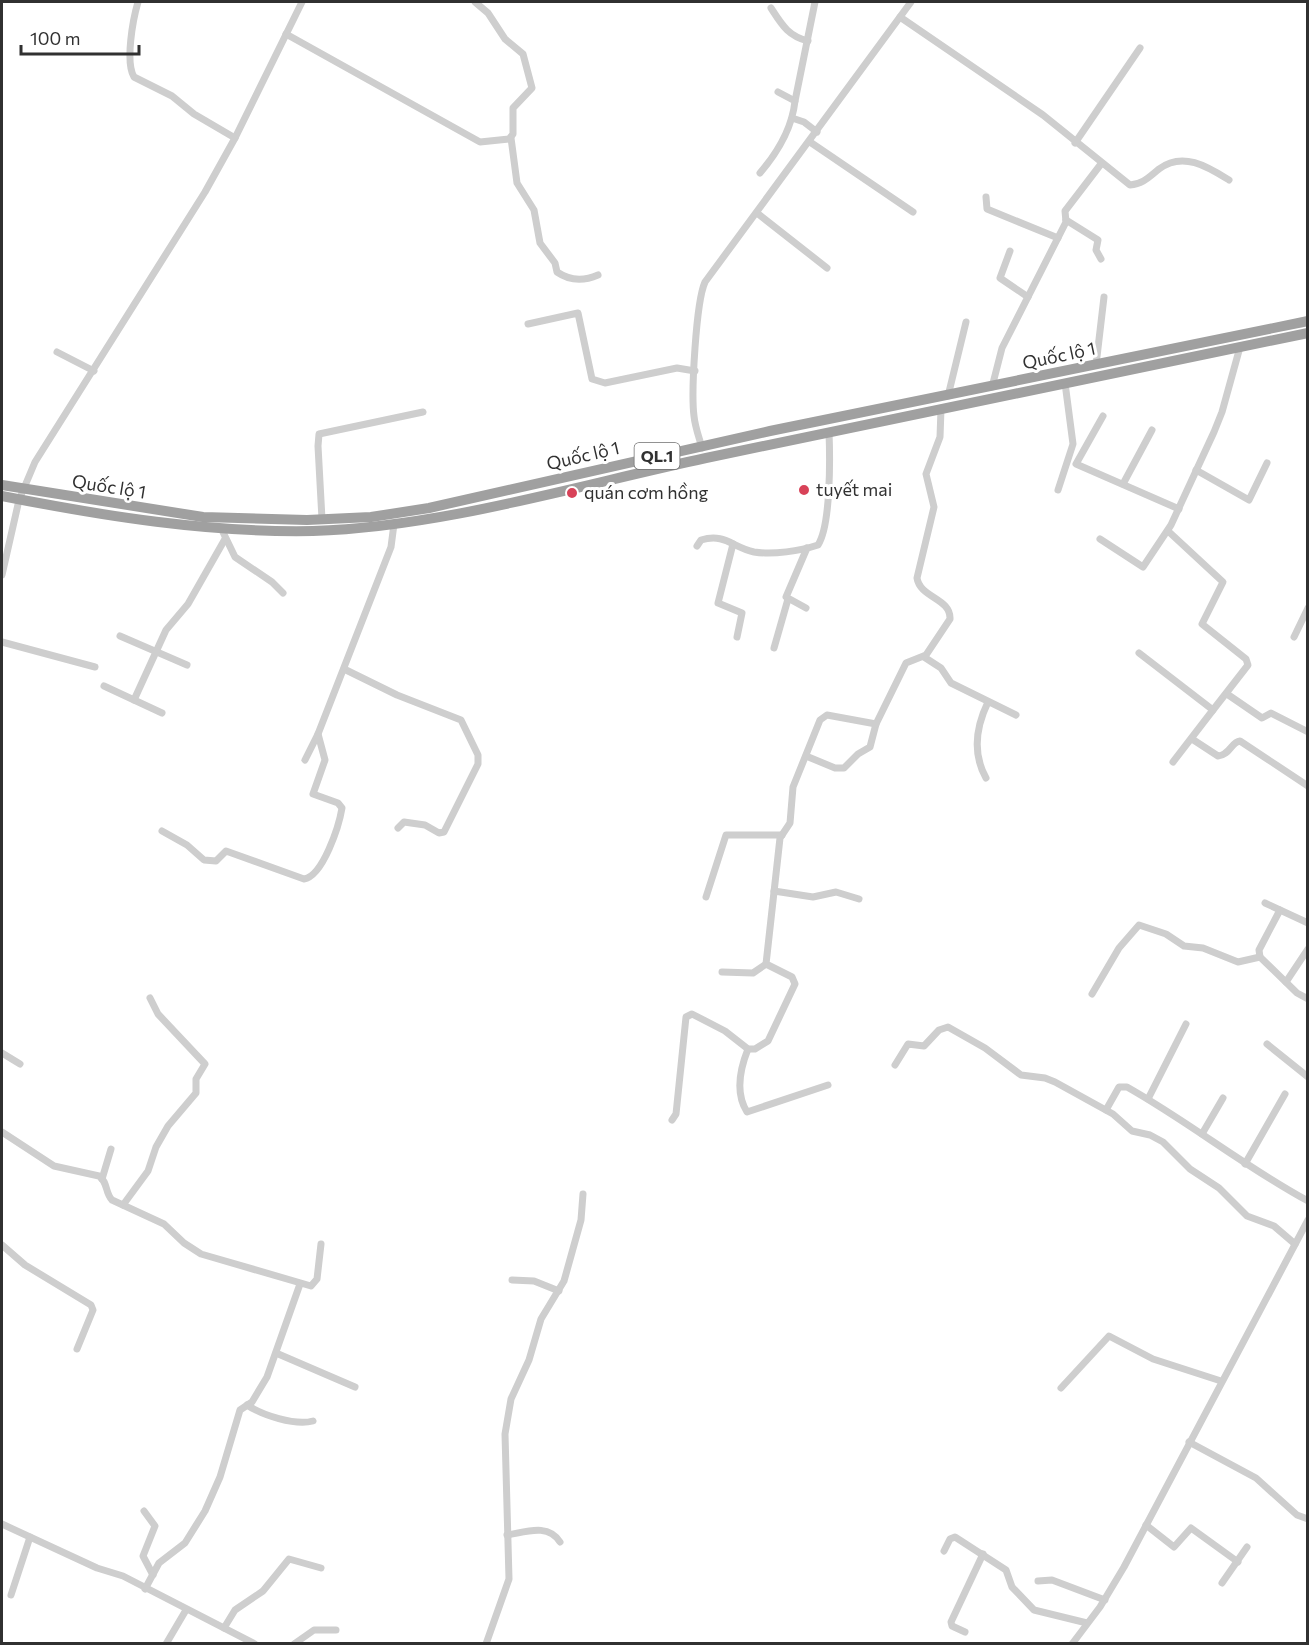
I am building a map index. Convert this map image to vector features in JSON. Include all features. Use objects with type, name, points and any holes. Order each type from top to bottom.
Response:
[{"type":"highway","name":"Quốc lộ 1","points":[[2,496],[22,495],[196,516],[322,519],[371,517],[429,507],[701,446],[1308,321]]},
{"type":"highway","name":"Quốc lộ 1","points":[[2,485],[22,495],[160,522],[220,528],[311,531],[394,524],[462,512],[704,458],[1308,333]]},
{"type":"street","points":[[138,2],[131,40],[130,69],[134,77],[172,96],[194,114],[235,138]]},
{"type":"street","points":[[2,575],[22,495],[35,462],[205,192],[235,138],[302,2]]},
{"type":"street","points":[[475,2],[488,13],[505,39],[522,51],[532,84],[529,94],[513,108],[511,138],[517,183],[534,210],[540,243],[555,263],[556,272],[585,280],[598,275]]},
{"type":"street","points":[[760,173],[781,145],[792,118],[814,2]]},
{"type":"street","points":[[704,458],[693,412],[701,292],[708,278],[911,2]]},
{"type":"street","points":[[771,8],[785,30],[796,37],[808,40]]},
{"type":"street","points":[[900,16],[1043,115],[1101,164],[1132,185],[1145,182],[1166,165],[1196,161],[1229,180]]},
{"type":"street","points":[[286,34],[480,142],[511,138]]},
{"type":"street","points":[[1075,143],[1140,48]]},
{"type":"street","points":[[777,92],[795,101]]},
{"type":"street","points":[[792,118],[807,124],[817,132]]},
{"type":"street","points":[[810,142],[913,212]]},
{"type":"street","points":[[993,387],[1002,348],[1058,238],[1066,220],[1065,211],[1101,164]]},
{"type":"street","points":[[986,197],[987,209],[1058,238]]},
{"type":"street","points":[[757,213],[827,268]]},
{"type":"street","points":[[1066,220],[1098,240],[1096,250],[1101,259]]},
{"type":"street","points":[[1010,251],[1000,278],[1028,297]]},
{"type":"street","points":[[1096,365],[1104,297]]},
{"type":"street","points":[[528,324],[578,313],[592,379],[596,382],[605,383],[677,368],[695,371]]},
{"type":"street","points":[[948,396],[966,322]]},
{"type":"street","points":[[1100,539],[1141,568],[1168,531],[1222,412],[1240,347]]},
{"type":"street","points":[[57,352],[94,371]]},
{"type":"street","points":[[1058,490],[1073,444],[1065,383]]},
{"type":"street","points":[[806,756],[835,768],[844,768],[858,754],[870,747],[876,724],[906,663],[924,657],[951,617],[943,603],[918,586],[917,578],[934,507],[926,474],[940,437],[941,409]]},
{"type":"street","points":[[322,519],[319,434],[423,412]]},
{"type":"street","points":[[1103,416],[1076,464],[1179,509]]},
{"type":"street","points":[[1122,484],[1152,430]]},
{"type":"street","points":[[697,546],[701,540],[718,537],[757,552],[819,545],[822,538],[830,469],[829,432]]},
{"type":"street","points":[[1196,470],[1248,500],[1267,462]]},
{"type":"street","points":[[305,760],[318,734],[391,547],[394,524]]},
{"type":"street","points":[[220,528],[235,557],[272,582],[283,593]]},
{"type":"street","points":[[1168,531],[1223,584],[1202,622],[1203,627],[1248,662],[1245,670],[1173,762]]},
{"type":"street","points":[[134,700],[169,625],[188,604],[225,539]]},
{"type":"street","points":[[733,544],[718,603],[742,613],[737,637]]},
{"type":"street","points":[[774,648],[788,599],[788,590],[807,548]]},
{"type":"street","points":[[788,599],[806,608]]},
{"type":"street","points":[[1294,637],[1308,608]]},
{"type":"street","points":[[120,636],[187,665]]},
{"type":"street","points":[[2,642],[95,667]]},
{"type":"street","points":[[1139,653],[1213,710]]},
{"type":"street","points":[[924,657],[941,668],[951,683],[1016,715]]},
{"type":"street","points":[[344,669],[397,695],[460,719],[478,755],[478,764],[444,832],[439,833],[424,825],[404,822],[398,828]]},
{"type":"street","points":[[104,686],[162,713]]},
{"type":"street","points":[[1227,694],[1260,717],[1271,713],[1308,732]]},
{"type":"street","points":[[986,778],[978,765],[977,742],[978,725],[988,702]]},
{"type":"street","points":[[722,972],[753,973],[766,964],[782,835],[790,823],[793,787],[825,715],[876,724]]},
{"type":"street","points":[[162,831],[188,845],[204,860],[216,861],[226,851],[306,880],[325,858],[342,808],[338,803],[313,794],[325,760],[318,734]]},
{"type":"street","points":[[1192,739],[1222,756],[1235,742],[1243,742],[1308,786]]},
{"type":"street","points":[[706,897],[726,835],[733,833],[782,835]]},
{"type":"street","points":[[774,891],[813,897],[836,892],[859,899]]},
{"type":"street","points":[[1266,903],[1308,923]]},
{"type":"street","points":[[1280,910],[1259,950],[1260,957],[1308,999]]},
{"type":"street","points":[[1092,994],[1119,948],[1137,926],[1167,933],[1184,946],[1203,948],[1238,962],[1260,957]]},
{"type":"street","points":[[1286,981],[1308,949]]},
{"type":"street","points":[[672,1120],[676,1114],[686,1017],[692,1014],[717,1027],[748,1049],[755,1049],[768,1041],[796,982],[792,977],[766,964]]},
{"type":"street","points":[[123,1205],[148,1171],[156,1147],[168,1126],[196,1093],[196,1079],[205,1064],[158,1014],[150,998]]},
{"type":"street","points":[[1148,1099],[1186,1024]]},
{"type":"street","points":[[895,1065],[908,1044],[924,1046],[946,1027],[985,1048],[1021,1075],[1045,1077],[1106,1110],[1132,1131],[1150,1135],[1163,1142],[1190,1169],[1234,1201],[1247,1216],[1274,1226],[1295,1244]]},
{"type":"street","points":[[1267,1044],[1308,1077]]},
{"type":"street","points":[[748,1049],[740,1073],[740,1086],[747,1112],[828,1085]]},
{"type":"street","points":[[2,1053],[20,1064]]},
{"type":"street","points":[[1106,1110],[1122,1086],[1148,1099],[1245,1164],[1308,1201]]},
{"type":"street","points":[[1245,1164],[1285,1094]]},
{"type":"street","points":[[1202,1134],[1223,1098]]},
{"type":"street","points":[[2,1132],[54,1166],[102,1179]]},
{"type":"street","points":[[111,1149],[102,1179],[110,1197],[164,1224],[184,1243],[201,1254],[311,1286],[315,1283],[321,1244]]},
{"type":"street","points":[[489,1642],[492,1621],[508,1586],[505,1434],[508,1410],[529,1360],[541,1319],[581,1220],[583,1194]]},
{"type":"street","points":[[1072,1644],[1105,1600],[1308,1220]]},
{"type":"street","points":[[2,1245],[25,1265],[91,1305],[93,1310],[77,1349]]},
{"type":"street","points":[[512,1280],[534,1281],[553,1288]]},
{"type":"street","points":[[145,1589],[162,1560],[188,1539],[205,1511],[220,1477],[240,1410],[254,1398],[267,1377],[300,1284]]},
{"type":"street","points":[[1061,1388],[1109,1336],[1152,1359],[1221,1381]]},
{"type":"street","points":[[276,1353],[355,1387]]},
{"type":"street","points":[[247,1405],[260,1412],[294,1421],[313,1420]]},
{"type":"street","points":[[1189,1442],[1256,1478],[1297,1515],[1308,1519]]},
{"type":"street","points":[[144,1511],[155,1527],[143,1556],[153,1575]]},
{"type":"street","points":[[2,1524],[97,1568],[123,1576],[255,1644]]},
{"type":"street","points":[[1146,1525],[1174,1547],[1191,1528],[1238,1562]]},
{"type":"street","points":[[507,1535],[544,1530],[556,1535],[561,1542]]},
{"type":"street","points":[[11,1594],[30,1537]]},
{"type":"street","points":[[944,1551],[953,1537],[1009,1572],[1012,1587],[1034,1610],[1087,1623]]},
{"type":"street","points":[[1222,1583],[1247,1547]]},
{"type":"street","points":[[965,1632],[952,1626],[951,1622],[983,1554]]},
{"type":"street","points":[[224,1628],[236,1610],[263,1591],[289,1559],[321,1568]]},
{"type":"street","points":[[1038,1581],[1052,1580],[1105,1600]]},
{"type":"street","points":[[166,1644],[186,1610]]},
{"type":"street","points":[[294,1644],[315,1630],[336,1630]]},
{"type":"place","name":"tuyết mai","points":[[804,490]]},
{"type":"place","name":"quán cơm hồng","points":[[572,493]]}]
